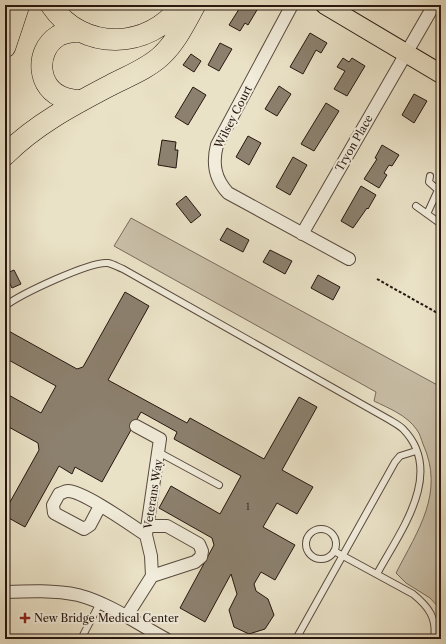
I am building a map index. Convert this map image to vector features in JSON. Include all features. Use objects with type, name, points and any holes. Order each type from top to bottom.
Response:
[{"type":"highway","points":[[5,47],[19,5]]},
{"type":"highway","points":[[50,5],[64,21],[79,31],[97,38],[108,40],[118,40],[140,36],[159,28],[175,14],[181,5]]},
{"type":"highway","points":[[5,155],[41,124],[80,101],[145,67],[161,56],[178,34],[195,5]]},
{"type":"highway","points":[[79,31],[66,33],[53,40],[45,52],[41,66],[44,80],[53,91],[65,98],[80,101]]},
{"type":"main road","points":[[325,5],[441,74]]},
{"type":"street","name":"Wilsey Court","points":[[292,5],[217,145],[214,155],[214,167],[222,186],[228,193],[349,259]]},
{"type":"street","name":"Tryon Place","points":[[302,234],[434,5]]},
{"type":"street","name":"Veterans Way","points":[[136,426],[160,439],[160,452],[152,488],[147,530],[152,576]]},
{"type":"street","points":[[100,506],[147,530],[167,526],[199,544],[202,551],[201,557],[195,562],[152,576],[126,617]]},
{"type":"street","points":[[5,592],[50,592],[78,595],[100,603],[166,639]]},
{"type":"lane","points":[[427,214],[438,190],[429,182],[430,176]]},
{"type":"lane","points":[[416,206],[441,224]]},
{"type":"lane","points":[[5,306],[34,290],[92,265],[108,263],[123,269],[388,418],[403,429],[416,451],[420,463],[421,482],[416,502],[378,574]]},
{"type":"lane","points":[[296,639],[394,462],[400,456],[416,451]]},
{"type":"lane","points":[[160,452],[219,485]]},
{"type":"lane","points":[[317,529],[329,531],[336,540],[334,552],[325,558],[314,557],[306,548],[308,536],[317,529]]},
{"type":"lane","points":[[334,552],[343,555],[378,574],[413,594],[424,603],[433,615],[435,627],[434,639]]},
{"type":"lane","points":[[81,639],[100,603]]},
{"type":"path","points":[[377,279],[441,315]]},
{"type":"path","points":[[5,529],[7,530],[9,528]]},
{"type":"shaded area","points":[[131,218],[441,387],[441,610],[430,598],[406,583],[396,573],[420,526],[430,495],[431,479],[429,462],[417,430],[408,420],[397,412],[374,401],[376,392],[114,246]]},
{"type":"building","points":[[239,5],[260,5],[248,25],[245,23],[240,31],[229,25],[241,6]]},
{"type":"building","points":[[310,33],[327,43],[321,53],[316,50],[303,74],[290,67]]},
{"type":"building","points":[[220,43],[232,49],[219,71],[208,65]]},
{"type":"building","points":[[191,54],[201,61],[194,72],[183,65]]},
{"type":"building","points":[[343,58],[349,62],[352,58],[365,66],[347,96],[334,89],[345,71],[337,67]]},
{"type":"building","points":[[279,86],[291,94],[277,116],[265,109]]},
{"type":"building","points":[[193,87],[206,95],[188,125],[175,117]]},
{"type":"building","points":[[414,94],[427,101],[414,123],[402,115]]},
{"type":"building","points":[[326,103],[339,111],[314,151],[301,144]]},
{"type":"building","points":[[248,136],[261,143],[249,165],[236,157]]},
{"type":"building","points":[[162,140],[176,142],[175,150],[178,150],[176,168],[158,165]]},
{"type":"building","points":[[382,145],[399,155],[392,166],[389,165],[384,173],[387,175],[379,188],[364,179],[377,159],[375,158]]},
{"type":"building","points":[[293,157],[307,165],[290,195],[276,187]]},
{"type":"building","points":[[361,186],[376,195],[368,209],[367,208],[353,228],[341,221]]},
{"type":"building","points":[[186,196],[201,215],[191,223],[176,204]]},
{"type":"building","points":[[227,228],[249,240],[243,252],[220,240]]},
{"type":"building","points":[[270,250],[292,261],[285,274],[263,262]]},
{"type":"building","points":[[14,270],[21,284],[12,288],[5,274]]},
{"type":"building","points":[[318,275],[340,287],[333,300],[311,288]]},
{"type":"building","points":[[125,292],[149,306],[108,380],[187,423],[190,418],[264,459],[299,397],[317,407],[282,470],[313,487],[297,514],[277,503],[263,527],[295,545],[275,580],[261,572],[254,584],[256,591],[268,599],[274,615],[265,629],[249,634],[234,627],[229,610],[237,594],[231,574],[205,622],[180,608],[214,545],[212,538],[159,508],[171,486],[220,514],[241,476],[174,439],[177,432],[141,412],[102,482],[75,467],[72,474],[59,466],[25,527],[5,516],[5,511],[39,450],[38,443],[5,425],[5,393],[41,413],[56,386],[5,358],[5,329],[77,369],[83,367]]},
{"type":"place","name":"New Bridge Medical Center","points":[[25,618]]}]
